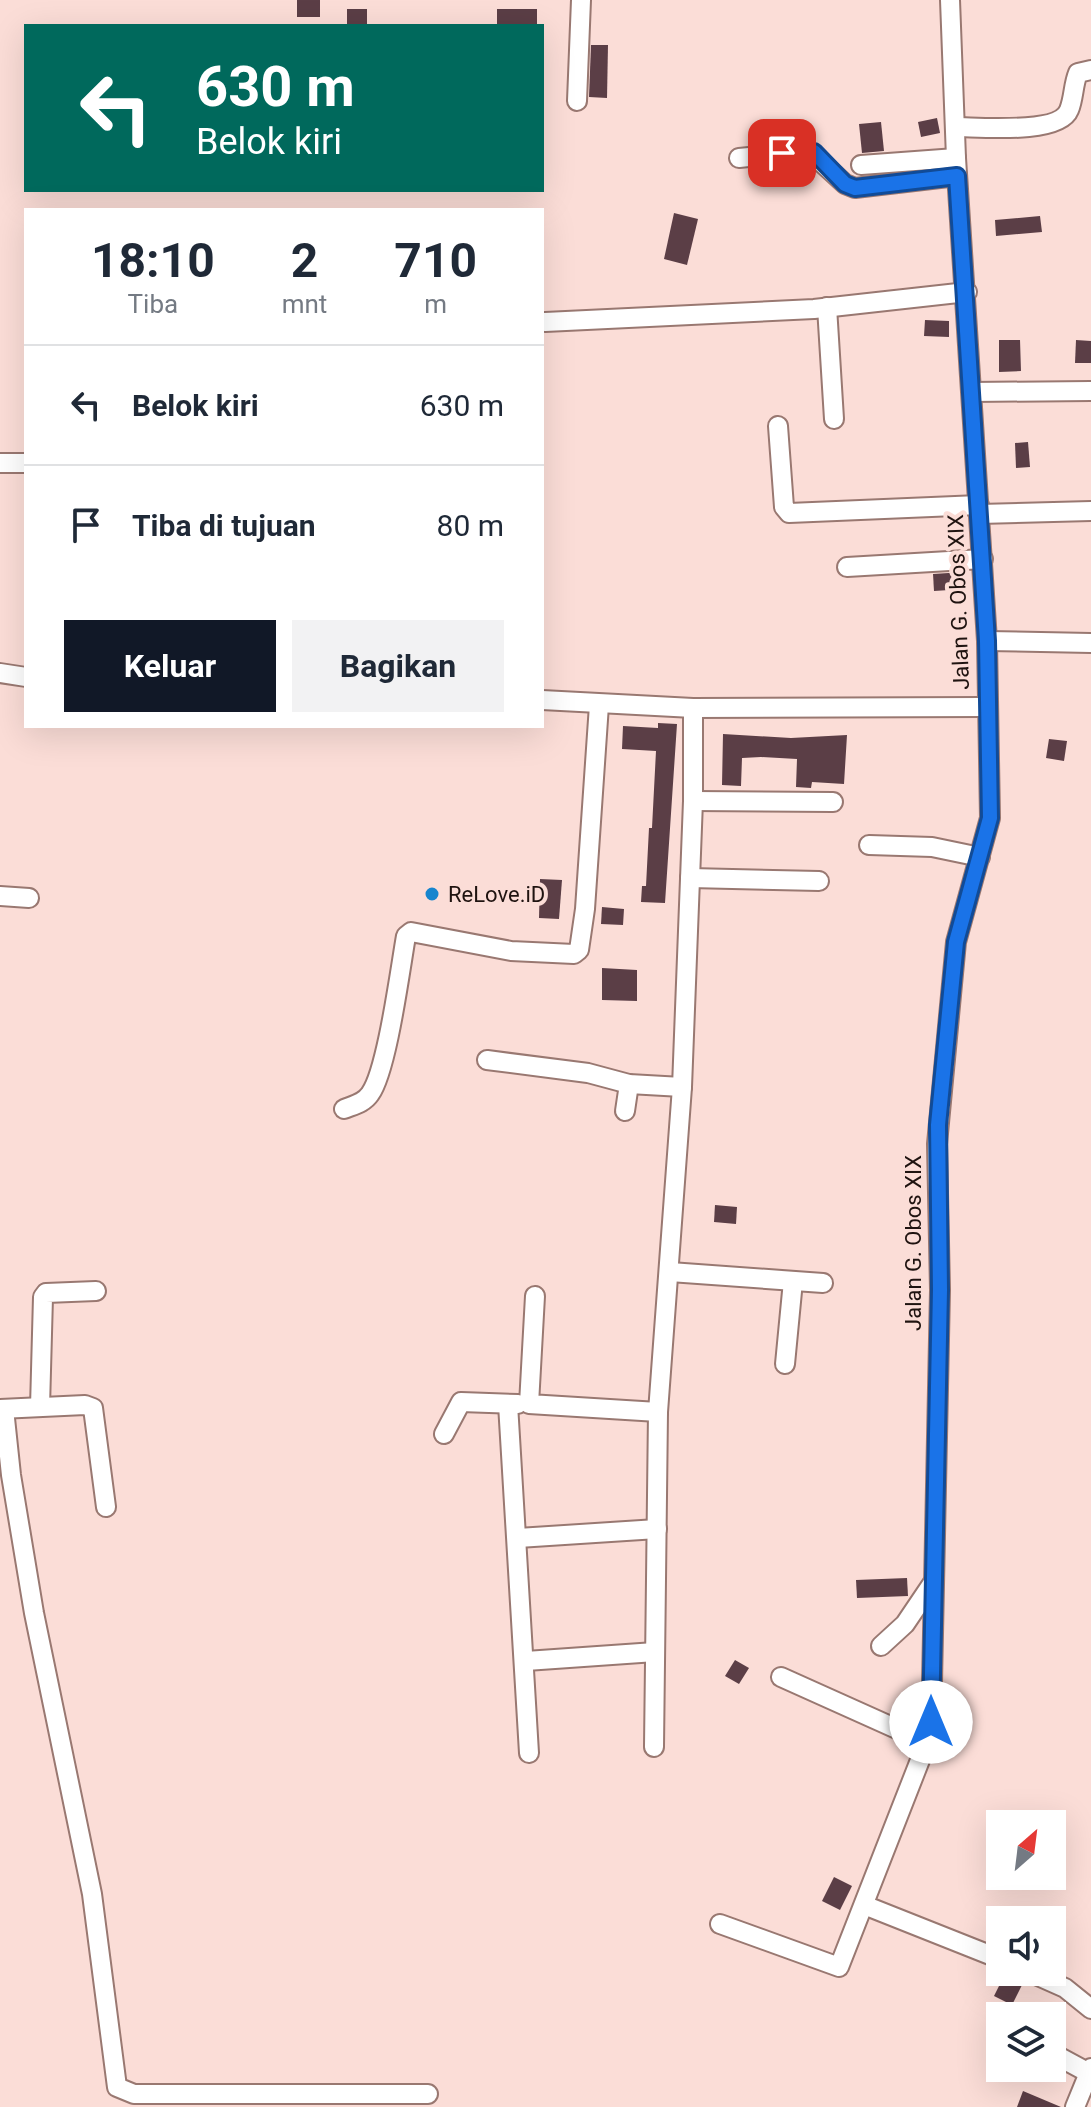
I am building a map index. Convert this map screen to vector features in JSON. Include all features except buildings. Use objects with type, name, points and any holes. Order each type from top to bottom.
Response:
[{"type":"street","points":[[577,101],[581,0]]},
{"type":"street","name":"Jalan G. Obos XIX","points":[[720,1924],[839,1967],[928,1743],[931,1722],[940,1290],[938,1118],[956,942],[990,818],[983,559],[957,167],[950,0]]},
{"type":"street","points":[[955,127],[1041,127],[1060,120],[1069,110],[1078,73],[1091,70]]},
{"type":"street","points":[[739,158],[809,151],[845,184],[855,188],[957,167]]},
{"type":"street","points":[[861,165],[957,167]]},
{"type":"street","points":[[545,322],[827,307],[967,292]]},
{"type":"street","points":[[827,307],[834,419]]},
{"type":"street","points":[[972,392],[1091,391]]},
{"type":"street","points":[[778,426],[784,507],[789,513],[1091,511]]},
{"type":"street","points":[[0,463],[24,463]]},
{"type":"street","points":[[847,567],[983,559]]},
{"type":"street","points":[[987,641],[1091,643]]},
{"type":"street","points":[[0,673],[24,677]]},
{"type":"street","points":[[544,700],[693,708],[985,707]]},
{"type":"street","points":[[344,1109],[363,1102],[372,1093],[380,1070],[406,936],[411,932],[511,951],[574,954],[579,950],[585,909],[599,705]]},
{"type":"street","points":[[654,1747],[658,1412],[682,1087],[693,801],[693,708]]},
{"type":"street","points":[[693,801],[833,802]]},
{"type":"street","points":[[869,845],[932,847],[980,857]]},
{"type":"street","points":[[690,878],[819,881]]},
{"type":"street","points":[[0,896],[29,898]]},
{"type":"street","points":[[487,1060],[588,1073],[629,1084],[682,1087]]},
{"type":"street","points":[[625,1111],[629,1084]]},
{"type":"street","points":[[670,1272],[823,1283]]},
{"type":"street","points":[[785,1364],[793,1281]]},
{"type":"street","points":[[40,1407],[43,1297],[46,1293],[96,1291]]},
{"type":"street","points":[[529,1404],[535,1296]]},
{"type":"street","points":[[444,1434],[461,1402],[658,1412]]},
{"type":"street","points":[[508,1404],[526,1661],[529,1753]]},
{"type":"street","points":[[106,1507],[93,1408],[85,1405],[2,1409],[34,1613],[92,1894],[117,2087],[134,2094],[428,2094]]},
{"type":"street","points":[[518,1538],[657,1529]]},
{"type":"street","points":[[881,1646],[905,1624],[932,1584]]},
{"type":"street","points":[[526,1661],[655,1652]]},
{"type":"street","points":[[781,1677],[928,1743]]},
{"type":"street","points":[[864,1905],[986,1953]]},
{"type":"street","points":[[1060,1986],[1091,2009]]},
{"type":"street","points":[[1066,2059],[1090,2070],[1075,2107]]},
{"type":"place","name":"ReLove.iD","points":[[432,894]]},
{"type":"route","points":[[782,153],[814,152],[845,184],[855,188],[957,176],[983,559],[990,818],[956,942],[939,1106],[940,1290],[932,1537],[931,1722]]}]
